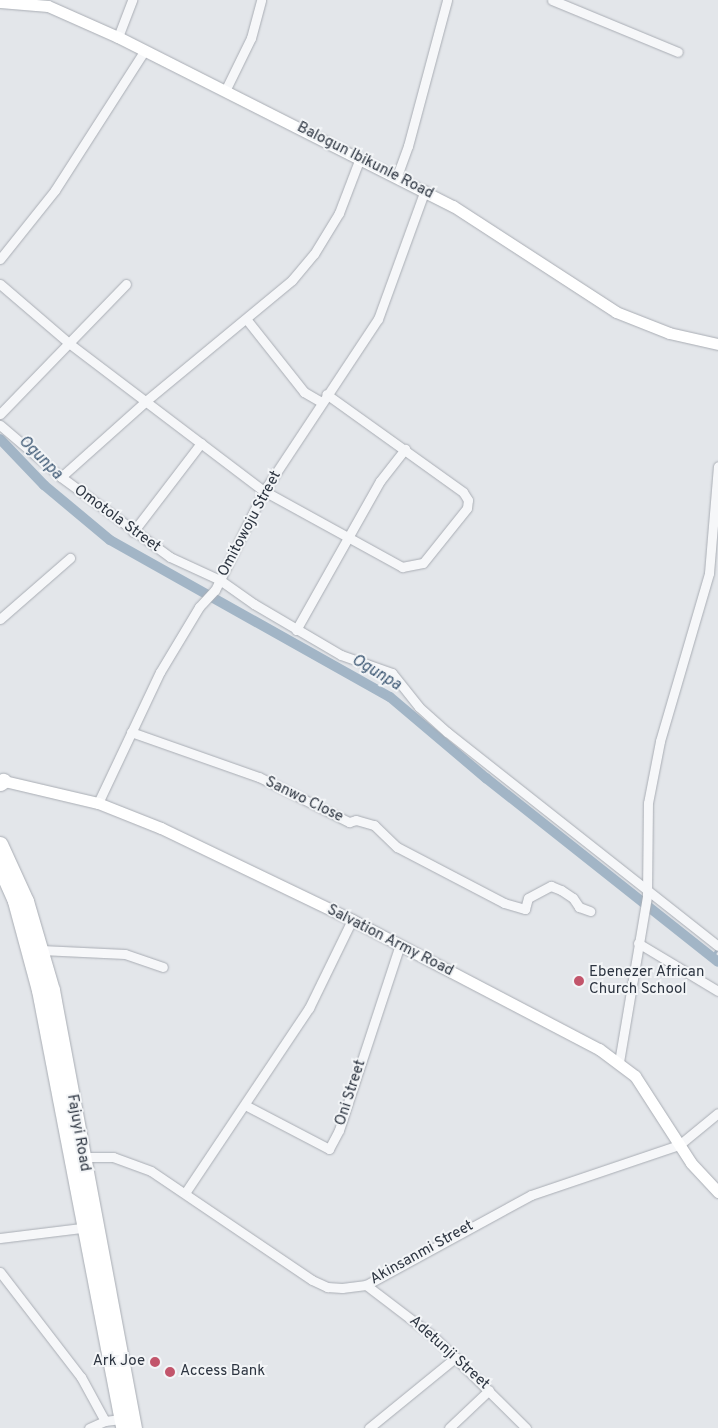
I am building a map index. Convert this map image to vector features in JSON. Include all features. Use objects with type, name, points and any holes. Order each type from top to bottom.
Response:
[{"type":"highway","name":"Fajuyi Road","points":[[0,844],[26,901],[52,990],[75,1157]]},
{"type":"highway","name":"Fajuyi Road","points":[[0,867],[15,901],[39,990],[134,1428]]},
{"type":"highway","name":"Fajuyi Road","points":[[89,1227],[122,1424]]},
{"type":"main road","name":"Balogun Ibikunle Road","points":[[0,2],[48,6],[118,37],[425,190],[616,312],[669,334],[718,344]]},
{"type":"main road","name":"Salvation Army Road","points":[[1,781],[98,803],[162,828],[352,920],[619,1062],[640,1083],[679,1145],[718,1192]]},
{"type":"street","points":[[118,37],[132,0]]},
{"type":"street","points":[[225,91],[251,38],[261,0]]},
{"type":"street","points":[[396,176],[408,146],[447,0]]},
{"type":"street","points":[[552,0],[678,52]]},
{"type":"street","points":[[0,259],[55,190],[145,50]]},
{"type":"street","points":[[61,477],[147,400],[247,320],[292,280],[314,254],[340,213],[360,158]]},
{"type":"street","name":"Omitowoju Street","points":[[98,803],[160,672],[199,607],[215,590],[264,491],[387,302],[425,190]]},
{"type":"street","points":[[0,284],[70,344],[147,400],[264,491],[402,567],[414,567],[423,563],[466,508],[468,500],[463,492],[326,394]]},
{"type":"street","points":[[0,414],[70,344],[126,284]]},
{"type":"street","points":[[247,320],[304,392],[321,402]]},
{"type":"street","name":"Omotola Street","points":[[0,425],[61,477],[133,532],[170,557],[220,580],[296,630],[342,655],[392,672],[419,707],[447,732],[716,945]]},
{"type":"street","points":[[133,532],[201,443]]},
{"type":"street","points":[[296,630],[380,481],[405,449]]},
{"type":"street","points":[[619,1062],[647,892],[648,803],[660,740],[709,573],[718,466]]},
{"type":"street","points":[[0,619],[70,558]]},
{"type":"street","name":"Sanwo Close","points":[[131,732],[258,778],[350,822],[356,820],[374,825],[396,847],[504,903],[525,909],[528,898],[551,886],[573,898],[579,907],[590,911]]},
{"type":"street","points":[[185,1194],[309,1008],[352,920]]},
{"type":"street","points":[[638,944],[718,991]]},
{"type":"street","name":"Oni Street","points":[[245,1105],[329,1149],[336,1137],[400,945]]},
{"type":"street","points":[[41,950],[125,954],[163,967]]},
{"type":"street","points":[[679,1145],[718,1113]]},
{"type":"street","name":"Akinsanmi Street","points":[[75,1157],[98,1154],[133,1163],[185,1194],[327,1287],[366,1285],[531,1195],[679,1145]]},
{"type":"street","points":[[0,1238],[89,1227]]},
{"type":"street","points":[[0,1272],[81,1377],[105,1421]]},
{"type":"street","name":"Adetunji Street","points":[[366,1285],[456,1357],[526,1428]]},
{"type":"street","points":[[369,1428],[456,1357]]},
{"type":"street","points":[[449,1428],[489,1390]]},
{"type":"street","points":[[89,1428],[105,1421],[122,1424]]},
{"type":"waterway","name":"Ogunpa","points":[[0,439],[44,485],[110,540],[390,697],[486,778],[718,962]]},
{"type":"waterway","points":[[712,957],[718,947]]},
{"type":"place","name":"Ebenezer African Church School","points":[[579,981]]},
{"type":"place","name":"Ark Joe","points":[[155,1362]]},
{"type":"place","name":"Access Bank","points":[[170,1372]]}]
